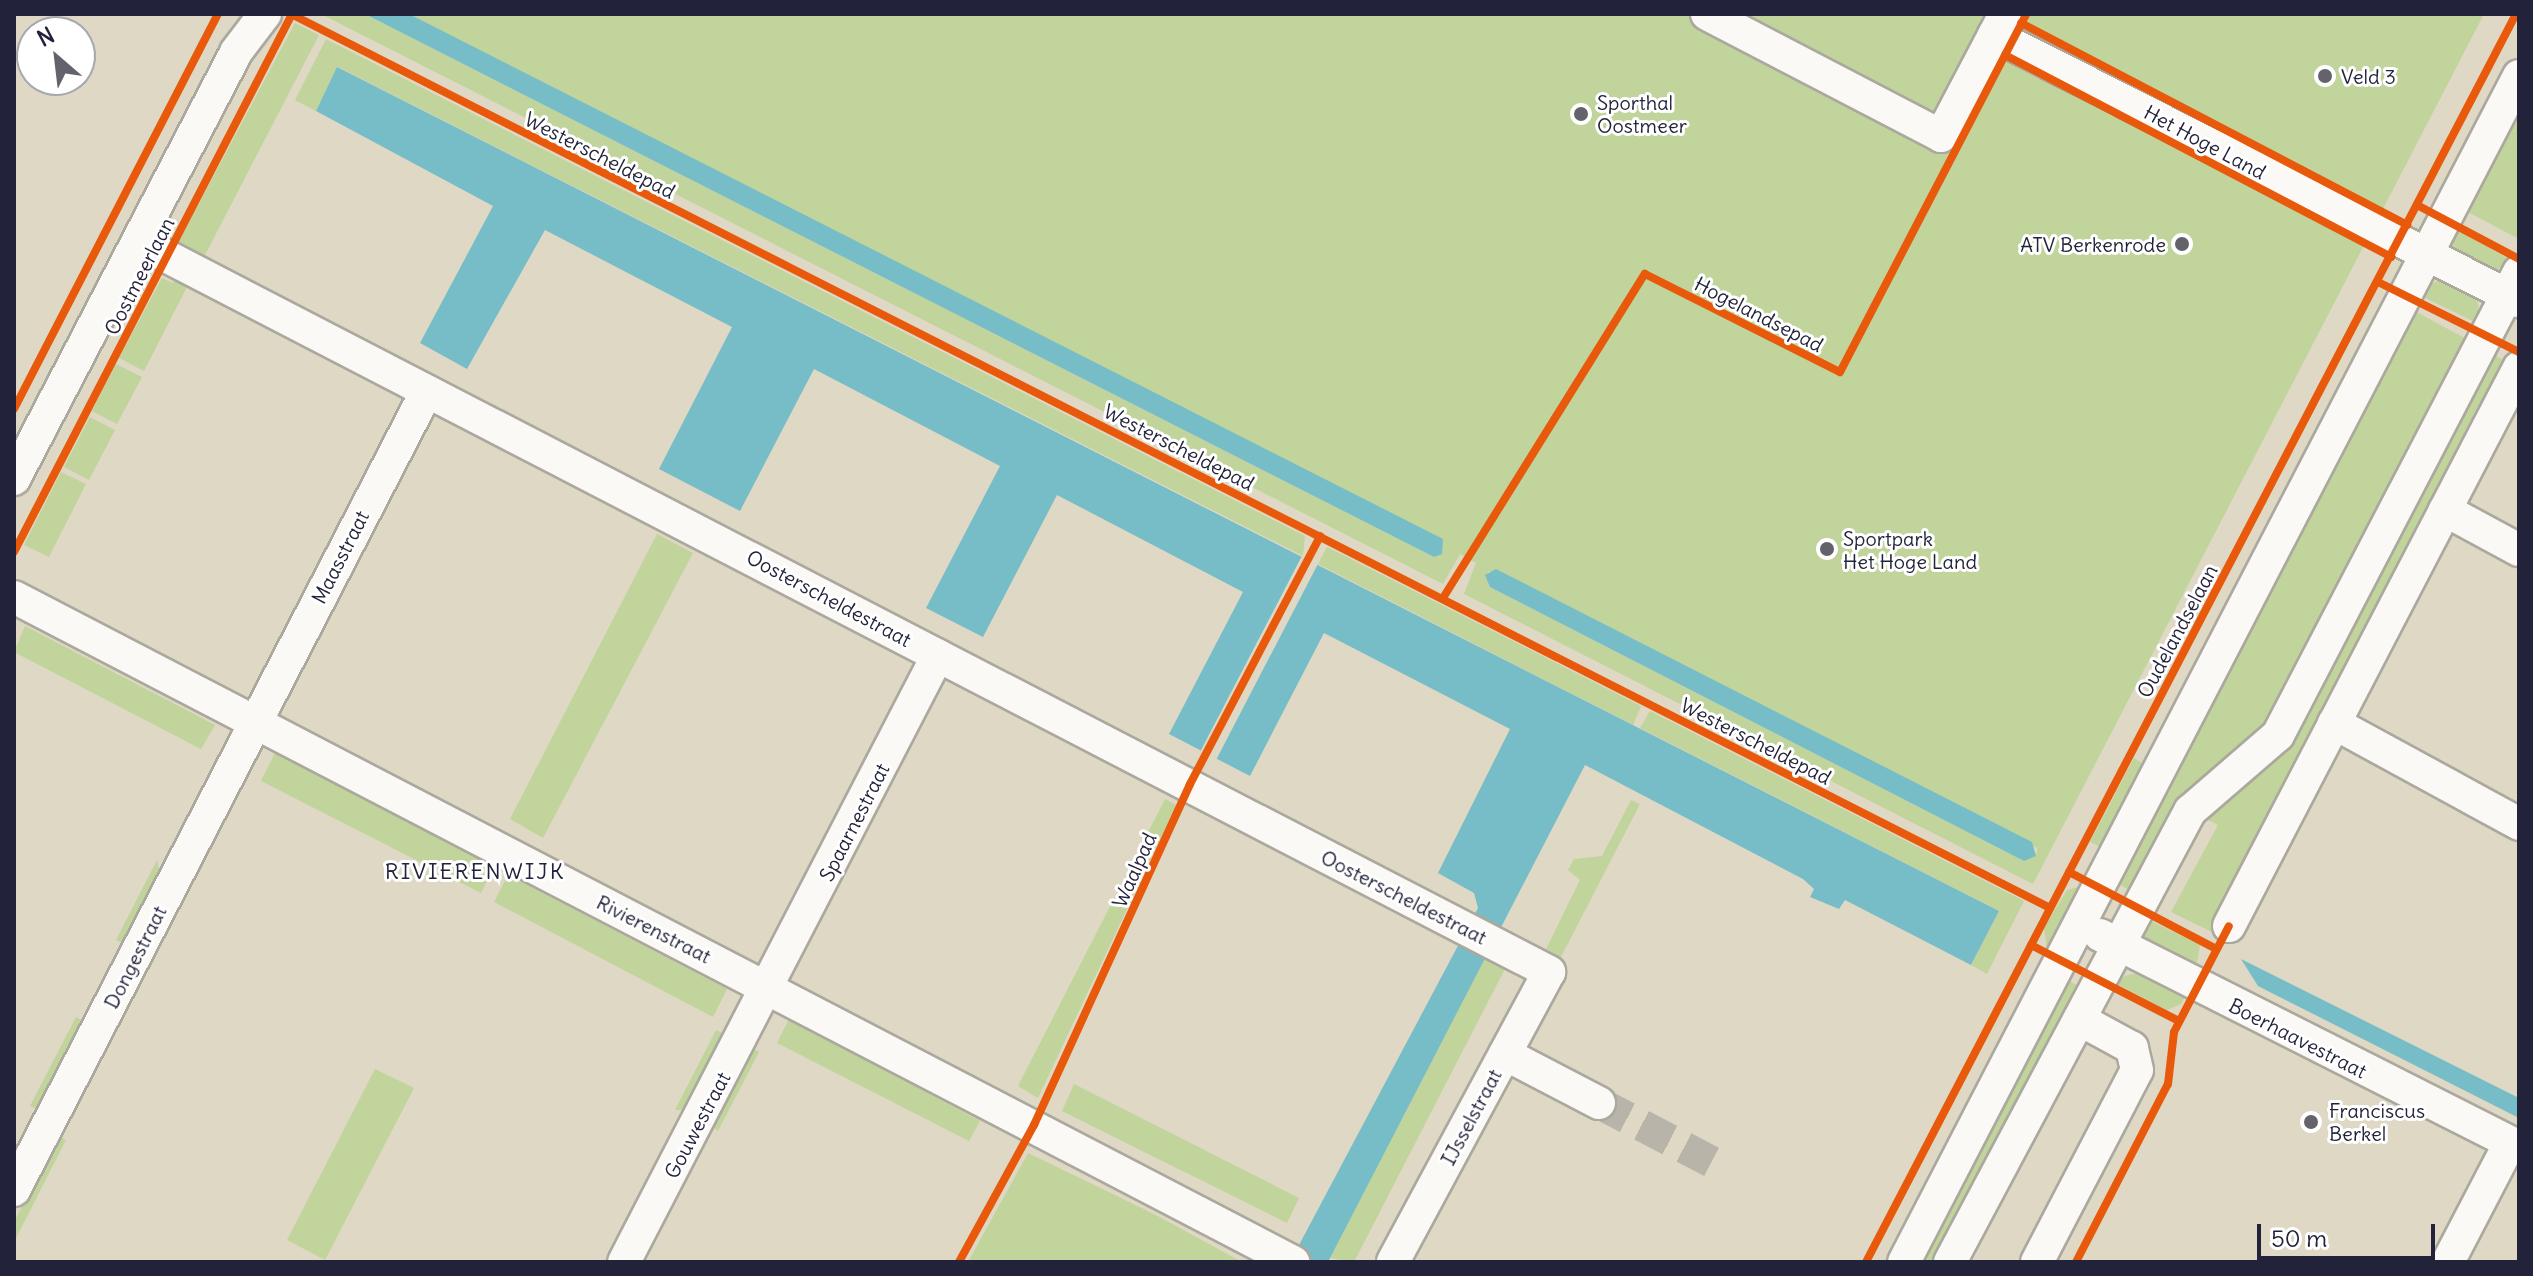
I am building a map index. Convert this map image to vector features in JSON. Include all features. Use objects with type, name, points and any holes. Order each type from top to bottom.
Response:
[{"type":"street","name":"Oostmeerlaan","points":[[236,52],[243,14]]},
{"type":"street","name":"Oostmeerlaan","points":[[14,479],[236,52],[265,14]]},
{"type":"street","points":[[1707,14],[1941,136],[1999,24]]},
{"type":"street","name":"Het Hoge Land","points":[[1999,24],[2426,257],[2515,290]]},
{"type":"street","points":[[1904,1262],[2519,76]]},
{"type":"street","name":"Oosterscheldestraat","points":[[139,242],[1549,972]]},
{"type":"street","points":[[1950,1262],[2190,811],[2278,735],[2515,290]]},
{"type":"street","points":[[2229,926],[2519,368]]},
{"type":"street","name":"Maasstraat","points":[[255,723],[427,391]]},
{"type":"street","points":[[2445,510],[2519,550]]},
{"type":"street","name":"Rivierenstraat","points":[[14,597],[1292,1261]]},
{"type":"street","name":"Spaarnestraat","points":[[768,987],[938,655]]},
{"type":"street","name":"Dongestraat","points":[[14,1190],[255,723]]},
{"type":"street","points":[[2334,723],[2519,824]]},
{"type":"street","name":"Boerhaavestraat","points":[[2079,924],[2514,1146]]},
{"type":"street","name":"IJsselstraat","points":[[1393,1262],[1549,972]]},
{"type":"street","name":"Gouwestraat","points":[[624,1262],[768,987]]},
{"type":"street","points":[[2037,1262],[2137,1070],[2132,1048],[2079,1019]]},
{"type":"street","points":[[1505,1054],[1599,1103]]},
{"type":"street","points":[[2448,1262],[2514,1146]]},
{"type":"green space","name":"Sportpark Het Hoge Land","points":[[321,14],[365,14],[1434,557],[1442,553],[399,14],[2484,14],[2033,884],[1464,594],[1476,563],[1460,554],[1443,584]],"holes":[[[1488,571],[2037,848],[2037,853],[2024,861],[1490,587]]]},
{"type":"green space","points":[[295,23],[319,35],[204,257],[178,243]]},
{"type":"green space","points":[[326,39],[1305,536],[1303,556],[338,67],[316,111],[295,100]]},
{"type":"green space","points":[[2519,90],[2519,239],[2466,211]]},
{"type":"green space","points":[[2450,227],[2515,262],[2487,273],[2451,250]]},
{"type":"green space","points":[[176,277],[189,283],[144,371],[119,358],[162,278],[173,283]]},
{"type":"green space","points":[[2439,280],[2477,298],[2481,325],[2415,293]]},
{"type":"green space","points":[[2407,307],[2472,342],[2274,726],[2138,894],[2108,879]]},
{"type":"green space","points":[[2488,351],[2513,366],[2216,934],[2171,912],[2218,825],[2204,818]]},
{"type":"green space","points":[[116,364],[142,377],[117,424],[92,411]]},
{"type":"green space","points":[[90,417],[115,430],[89,480],[64,467]]},
{"type":"green space","points":[[61,472],[86,484],[49,557],[24,545]]},
{"type":"green space","points":[[657,534],[693,553],[543,838],[510,819]]},
{"type":"green space","points":[[1327,547],[1641,706],[1633,725],[1318,564]]},
{"type":"green space","points":[[25,626],[215,725],[201,749],[14,652]]},
{"type":"green space","points":[[1650,711],[2024,901],[1987,974],[1971,965],[1999,911],[1640,728]]},
{"type":"green space","points":[[275,753],[494,867],[481,893],[261,781]]},
{"type":"green space","points":[[2134,758],[2142,763],[2112,823],[2109,851],[2090,842]]},
{"type":"green space","points":[[1165,799],[1176,805],[1038,1098],[1018,1086]]},
{"type":"green space","points":[[1631,800],[1640,804],[1561,957],[1546,949],[1580,880],[1568,870],[1574,859],[1602,856]]},
{"type":"green space","points":[[157,860],[162,882],[156,879],[123,943],[116,940]]},
{"type":"green space","points":[[508,875],[727,989],[713,1017],[494,902]]},
{"type":"green space","points":[[2083,886],[2057,953],[2047,948],[2044,928],[2067,890]]},
{"type":"green space","points":[[2143,917],[2200,945],[2195,973],[2142,939]]},
{"type":"green space","points":[[1485,956],[1507,965],[1354,1262],[1330,1258]]},
{"type":"green space","points":[[2145,971],[2187,993],[2181,1004],[2167,1010],[2109,980]]},
{"type":"green space","points":[[2060,976],[2086,990],[1943,1262],[1912,1262]]},
{"type":"green space","points":[[76,1017],[83,1021],[37,1109],[30,1106]]},
{"type":"green space","points":[[789,1019],[980,1121],[969,1141],[777,1043]]},
{"type":"green space","points":[[716,1030],[730,1037],[690,1110],[675,1110]]},
{"type":"green space","points":[[745,1044],[759,1052],[718,1131],[710,1124]]},
{"type":"green space","points":[[375,1069],[414,1088],[325,1260],[287,1240]]},
{"type":"green space","points":[[1074,1084],[1299,1198],[1287,1223],[1062,1111]]},
{"type":"green space","points":[[59,1136],[66,1140],[14,1242],[14,1222]]},
{"type":"green space","points":[[1028,1153],[1156,1215],[1242,1262],[968,1262]]},
{"type":"water","points":[[365,14],[409,14],[1443,539],[1442,554],[1434,557]]},
{"type":"water","points":[[337,67],[1999,911],[1971,965],[1845,900],[1839,909],[1810,897],[1814,889],[1803,879],[1585,765],[1328,1262],[1290,1262],[1478,908],[1474,893],[1438,873],[1510,729],[1324,633],[1250,776],[1169,734],[1243,592],[1057,495],[983,637],[926,608],[1000,466],[814,369],[740,511],[659,469],[732,327],[545,230],[467,369],[420,343],[493,206],[316,111]]},
{"type":"water","points":[[1496,569],[2032,842],[2036,856],[2024,861],[1490,587],[1485,575]]},
{"type":"water","points":[[2241,959],[2519,1098],[2519,1118],[2258,986]]},
{"type":"pier","points":[[1304,552],[1320,560],[1215,762],[1199,754]]},
{"type":"tunnel","points":[[1599,1103],[1712,1162]]},
{"type":"cycle path","points":[[14,409],[218,14]]},
{"type":"cycle path","name":"Westerscheldepad","points":[[291,14],[2050,908]]},
{"type":"cycle path","points":[[14,552],[292,14]]},
{"type":"cycle path","name":"Hogelandsepad","points":[[1443,598],[1645,274],[1840,372],[2026,14]]},
{"type":"cycle path","name":"Oudelandselaan","points":[[1866,1262],[2516,14]]},
{"type":"cycle path","points":[[2021,23],[2407,225]]},
{"type":"cycle path","points":[[2005,55],[2391,257]]},
{"type":"cycle path","points":[[2417,205],[2519,259]]},
{"type":"cycle path","points":[[2378,282],[2519,352]]},
{"type":"cycle path","name":"Waalpad","points":[[959,1262],[1034,1125],[1190,784],[1320,536]]},
{"type":"cycle path","points":[[2069,872],[2216,949]]},
{"type":"cycle path","points":[[2076,1262],[2168,1084],[2174,1032],[2229,926]]},
{"type":"cycle path","points":[[2031,945],[2179,1021]]},
{"type":"place","name":"Veld 3","points":[[2325,76]]},
{"type":"place","name":"Sporthal Oostmeer","points":[[1581,114]]},
{"type":"place","name":"ATV Berkenrode","points":[[2182,244]]},
{"type":"place","name":"Sportpark Het Hoge Land","points":[[1827,549]]},
{"type":"place","name":"Franciscus Berkel","points":[[2311,1122]]},
{"type":"district","name":"RIVIERENWIJK","points":[[475,872]]}]
